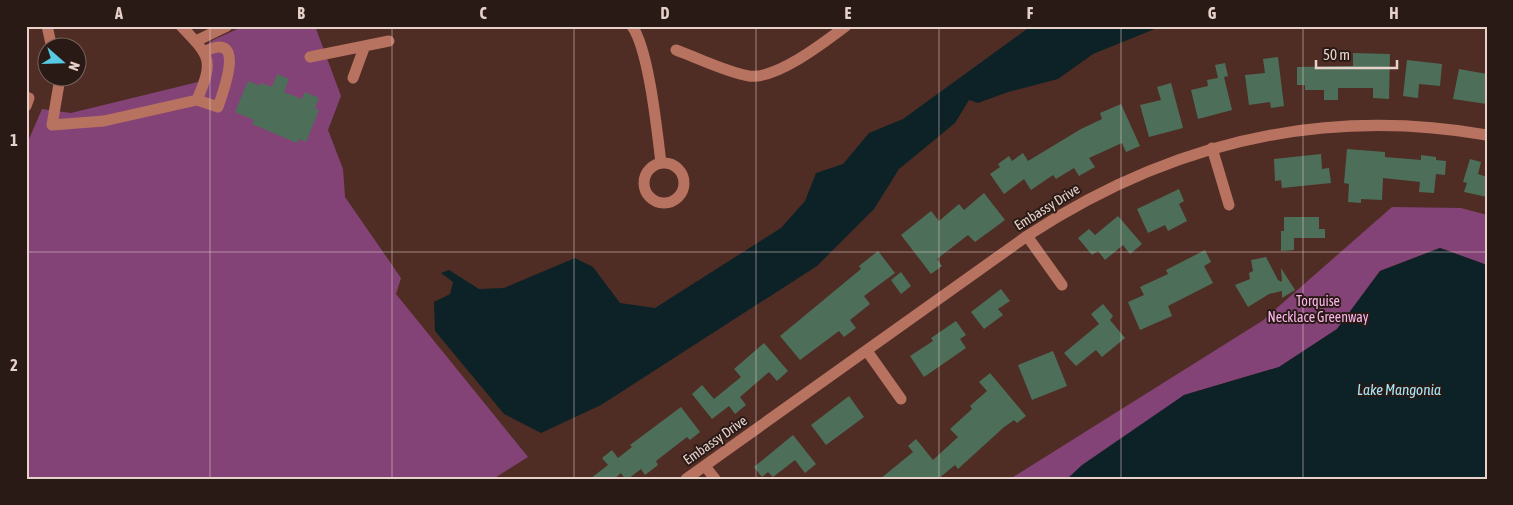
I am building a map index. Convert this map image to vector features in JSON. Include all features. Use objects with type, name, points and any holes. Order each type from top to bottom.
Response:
[{"type":"street","points":[[181,26],[204,52],[209,65],[208,76],[198,100]]},
{"type":"street","points":[[196,41],[227,26]]},
{"type":"street","points":[[632,26],[638,34],[644,55],[661,164]]},
{"type":"street","points":[[676,50],[750,76],[775,72],[826,41],[846,26]]},
{"type":"street","points":[[310,57],[364,48],[389,41]]},
{"type":"street","points":[[58,88],[52,125],[104,122],[198,100],[218,107],[230,59],[227,50],[222,46],[216,45],[204,52]]},
{"type":"street","points":[[353,78],[364,48]]},
{"type":"street","points":[[26,97],[30,98],[26,106]]},
{"type":"street","name":"Embassy Drive","points":[[686,479],[1027,236],[1103,191],[1157,167],[1212,148],[1281,132],[1349,125],[1428,127],[1487,135]]},
{"type":"street","points":[[1212,148],[1229,205]]},
{"type":"street","points":[[1027,236],[1062,285]]},
{"type":"street","points":[[867,351],[901,399]]},
{"type":"street","points":[[705,466],[714,479]]},
{"type":"green space","points":[[244,26],[315,26],[341,96],[328,130],[343,169],[345,197],[401,278],[396,294],[528,457],[493,479],[26,479],[26,146],[42,109],[71,113],[202,81],[206,72],[200,49],[213,40]]},
{"type":"green space","name":"Torquise Necklace Greenway","points":[[1392,207],[1461,208],[1487,215],[1487,265],[1440,248],[1380,271],[1337,329],[1279,367],[1184,395],[1080,479],[1010,479],[1262,321]]},
{"type":"water","points":[[1031,26],[1162,26],[1093,54],[1058,79],[1008,92],[978,103],[969,100],[955,123],[899,169],[874,209],[817,266],[601,405],[541,433],[504,414],[435,331],[434,302],[450,294],[453,282],[441,273],[449,270],[479,289],[504,288],[575,258],[593,267],[620,303],[655,308],[781,228],[805,201],[816,173],[843,164],[869,133],[903,119]]},
{"type":"water","name":"Lake Mangonia","points":[[1440,248],[1487,265],[1487,479],[1067,479],[1082,465],[1184,395],[1279,367],[1337,329],[1380,271]]},
{"type":"building","points":[[1353,53],[1390,54],[1389,99],[1373,98],[1373,88],[1338,88],[1338,100],[1324,100],[1324,90],[1305,90],[1305,85],[1297,85],[1297,67],[1353,66]]},
{"type":"building","points":[[1278,57],[1284,106],[1271,108],[1270,102],[1249,105],[1245,75],[1265,73],[1263,59]]},
{"type":"building","points":[[1407,60],[1442,64],[1440,86],[1419,84],[1418,98],[1403,96]]},
{"type":"building","points":[[1225,63],[1228,76],[1224,77],[1232,110],[1198,119],[1191,90],[1208,86],[1207,80],[1218,78],[1215,65]]},
{"type":"building","points":[[1459,69],[1487,74],[1487,104],[1453,99]]},
{"type":"building","points":[[277,74],[289,79],[284,92],[302,99],[305,92],[319,98],[315,108],[319,110],[306,142],[299,139],[297,143],[252,124],[254,120],[235,112],[248,81],[260,86],[261,83],[272,87]]},
{"type":"building","points":[[1171,83],[1183,128],[1149,137],[1140,105],[1161,100],[1157,87]]},
{"type":"building","points":[[1121,104],[1140,146],[1126,152],[1122,143],[1089,158],[1095,167],[1079,176],[1074,168],[1056,179],[1053,175],[1031,190],[1024,179],[1004,194],[990,174],[1000,167],[998,164],[1009,156],[1012,161],[1023,153],[1028,161],[1081,129],[1102,119],[1100,113]]},
{"type":"building","points":[[1347,149],[1385,152],[1385,157],[1421,160],[1421,155],[1436,157],[1436,160],[1446,161],[1445,175],[1436,174],[1434,193],[1419,192],[1420,182],[1383,178],[1382,200],[1361,199],[1361,203],[1348,202],[1349,184],[1344,183]]},
{"type":"building","points":[[1321,154],[1322,169],[1329,168],[1331,183],[1282,188],[1281,180],[1275,181],[1274,159]]},
{"type":"building","points":[[1470,159],[1481,162],[1478,174],[1487,177],[1487,197],[1464,192],[1467,183],[1463,182]]},
{"type":"building","points":[[1179,189],[1184,201],[1179,204],[1187,221],[1168,231],[1165,225],[1148,233],[1137,209]]},
{"type":"building","points":[[984,193],[1005,220],[975,242],[968,235],[937,259],[942,266],[931,274],[901,235],[931,211],[939,221],[959,204],[964,210]]},
{"type":"building","points":[[1118,216],[1142,244],[1130,254],[1123,245],[1105,260],[1098,251],[1092,255],[1078,238],[1089,229],[1095,235]]},
{"type":"building","points":[[1284,217],[1319,217],[1319,229],[1325,229],[1325,238],[1294,238],[1294,250],[1281,251],[1281,231],[1284,231]]},
{"type":"building","points":[[1205,250],[1211,262],[1204,266],[1213,283],[1168,306],[1172,316],[1140,330],[1128,302],[1144,295],[1140,287],[1168,274],[1166,270]]},
{"type":"building","points":[[878,251],[895,273],[864,296],[870,304],[850,320],[856,328],[844,337],[839,331],[800,360],[780,336],[861,269],[859,266]]},
{"type":"building","points":[[1266,257],[1278,280],[1282,282],[1281,268],[1295,290],[1282,298],[1282,291],[1269,294],[1248,307],[1235,285],[1250,279],[1249,273],[1253,271],[1251,260]]},
{"type":"building","points":[[901,272],[911,286],[901,294],[891,280]]},
{"type":"building","points":[[1001,289],[1010,301],[998,309],[1003,315],[984,329],[971,312]]},
{"type":"building","points":[[1103,304],[1113,316],[1110,320],[1125,338],[1102,357],[1096,350],[1076,366],[1064,353],[1099,324],[1091,314]]},
{"type":"building","points":[[956,321],[966,335],[960,339],[966,348],[924,377],[910,356],[933,341],[931,338]]},
{"type":"building","points":[[764,343],[788,371],[777,381],[769,372],[740,397],[746,405],[735,414],[729,406],[712,419],[692,394],[702,385],[714,399],[741,377],[734,369]]},
{"type":"building","points":[[1053,351],[1067,386],[1032,400],[1018,365]]},
{"type":"building","points":[[990,373],[1026,416],[1017,423],[1014,420],[958,469],[955,465],[938,479],[880,479],[913,452],[908,446],[916,439],[933,460],[958,437],[950,429],[972,409],[970,406],[987,391],[979,382]]},
{"type":"building","points":[[849,396],[864,417],[826,445],[811,425]]},
{"type":"building","points":[[681,407],[700,432],[690,440],[687,437],[656,461],[658,465],[645,475],[641,469],[628,479],[625,479],[621,473],[614,479],[590,479],[608,465],[602,458],[612,450],[618,458],[632,447],[630,445]]},
{"type":"building","points":[[793,435],[816,464],[805,473],[795,460],[773,477],[768,472],[762,477],[754,467]]}]
